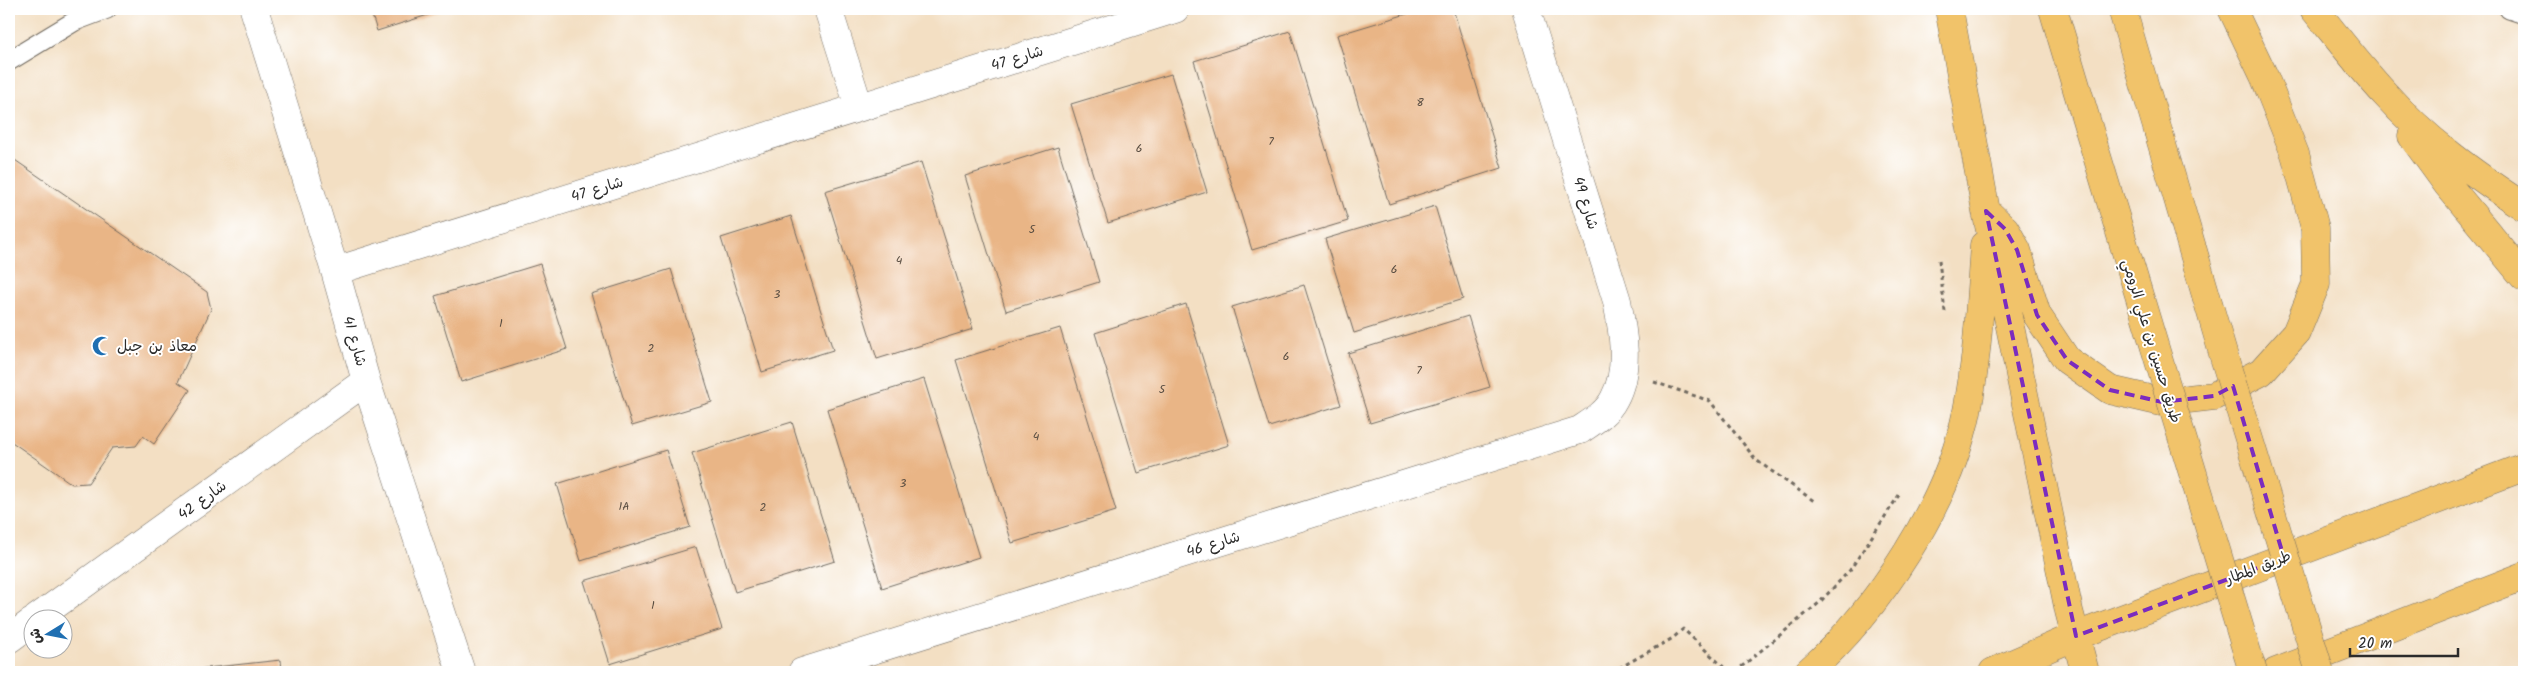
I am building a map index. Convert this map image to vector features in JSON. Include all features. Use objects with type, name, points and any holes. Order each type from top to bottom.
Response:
[{"type":"highway","points":[[1949,9],[1986,211],[2076,636],[2086,672]]},
{"type":"highway","name":"طريق حسين بن علي الرومي","points":[[2053,9],[2253,672]]},
{"type":"highway","points":[[2122,9],[2224,357],[2320,672]]},
{"type":"highway","points":[[1986,211],[2005,229],[2017,250],[2037,315],[2067,360],[2110,390],[2162,402],[2214,396],[2261,372],[2296,332],[2316,284],[2315,228],[2295,154],[2264,76],[2232,9]]},
{"type":"highway","points":[[2314,9],[2385,95],[2447,184],[2524,277]]},
{"type":"highway","points":[[2385,95],[2434,142],[2488,183],[2524,207]]},
{"type":"highway","points":[[1808,672],[1854,626],[1881,592],[1930,510],[1951,462],[1967,413],[1976,362],[1986,211]]},
{"type":"highway","name":"طريق المطار","points":[[1993,672],[2076,636],[2524,466]]},
{"type":"highway","points":[[2276,672],[2524,576]]},
{"type":"street","name":"شارع 41","points":[[254,9],[335,271],[366,381],[461,672]]},
{"type":"street","points":[[828,9],[859,107]]},
{"type":"street","name":"شارع 47","points":[[335,271],[1175,9]]},
{"type":"street","name":"شارع 49","points":[[1526,9],[1617,301],[1625,342],[1622,371],[1614,399]]},
{"type":"street","name":"شارع 42","points":[[51,608],[366,381]]},
{"type":"street","name":"شارع 46","points":[[802,672],[1580,430],[1598,419],[1614,399]]},
{"type":"street","points":[[9,639],[22,629]]},
{"type":"lane","points":[[9,61],[75,21],[107,9]]},
{"type":"lane","points":[[2509,9],[2524,14]]},
{"type":"path","points":[[1939,260],[1945,314]]},
{"type":"path","points":[[1622,371],[1710,401],[1756,460],[1814,501]]},
{"type":"path","points":[[1735,672],[1819,603],[1850,570],[1902,490]]},
{"type":"path","points":[[1612,672],[1673,638],[1683,629],[1729,672]]},
{"type":"highlighted area","points":[[1986,211],[2005,229],[2017,250],[2037,315],[2067,360],[2110,390],[2162,402],[2214,396],[2233,386],[2284,558],[2076,636]]},
{"type":"building","points":[[370,9],[447,9],[377,31]]},
{"type":"building","points":[[1423,9],[1453,9],[1502,168],[1389,204],[1337,35]]},
{"type":"building","points":[[1290,31],[1348,221],[1252,250],[1194,61]]},
{"type":"building","points":[[1171,74],[1207,192],[1108,223],[1071,104]]},
{"type":"building","points":[[1058,147],[1099,282],[1006,311],[965,176]]},
{"type":"building","name":"معاذ بن جبل","points":[[9,156],[207,292],[211,309],[178,382],[190,390],[154,444],[143,436],[136,446],[112,448],[88,483],[72,484],[9,440]]},
{"type":"building","points":[[921,162],[973,329],[877,359],[825,191]]},
{"type":"building","points":[[1435,206],[1463,299],[1354,333],[1325,239]]},
{"type":"building","points":[[791,216],[833,350],[762,372],[721,238]]},
{"type":"building","points":[[540,264],[567,349],[461,382],[435,296]]},
{"type":"building","points":[[671,269],[712,402],[632,426],[591,294]]},
{"type":"building","points":[[1304,285],[1341,405],[1269,427],[1232,307]]},
{"type":"building","points":[[1186,304],[1229,445],[1138,473],[1095,333]]},
{"type":"building","points":[[1468,316],[1490,387],[1370,423],[1348,353]]},
{"type":"building","points":[[1060,328],[1116,511],[1012,543],[956,360]]},
{"type":"building","points":[[924,379],[979,557],[882,588],[827,409]]},
{"type":"building","points":[[792,422],[835,561],[735,592],[692,453]]},
{"type":"building","points":[[666,450],[690,527],[581,561],[557,484]]},
{"type":"building","points":[[696,547],[722,629],[610,664],[584,581]]},
{"type":"building","points":[[281,660],[282,672],[197,672],[197,669]]},
{"type":"place","name":"معاذ بن جبل","points":[[102,346]]}]
